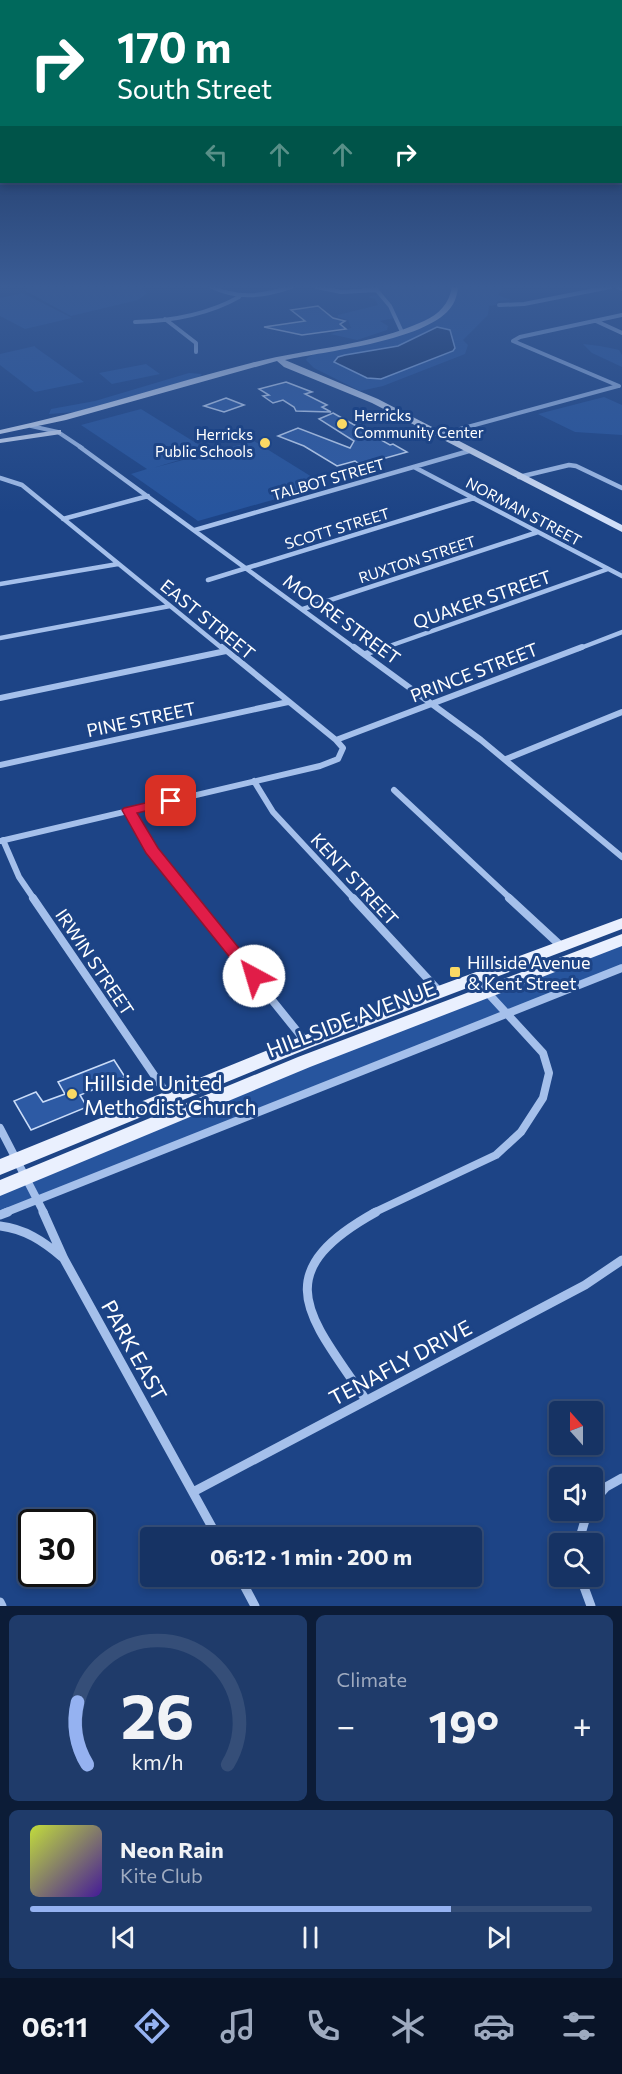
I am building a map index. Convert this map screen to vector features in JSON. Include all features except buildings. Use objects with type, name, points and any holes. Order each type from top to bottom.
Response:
[{"type":"main road","points":[[0,432],[31,426],[268,362]]},
{"type":"main road","points":[[283,362],[375,401],[622,529]]},
{"type":"main road","points":[[0,441],[58,432]]},
{"type":"main road","name":"HILLSIDE AVENUE","points":[[15,1168],[304,1062],[481,985],[561,946],[622,923]]},
{"type":"main road","name":"HILLSIDE AVENUE","points":[[0,1188],[15,1168],[169,1098],[306,1042],[439,992],[481,985],[622,940]]},
{"type":"street","points":[[562,362],[621,385]]},
{"type":"street","points":[[438,435],[621,385]]},
{"type":"street","name":"MOORE STREET","points":[[31,426],[58,432],[195,530],[506,759],[622,857]]},
{"type":"street","name":"TALBOT STREET","points":[[195,530],[469,451]]},
{"type":"street","points":[[519,477],[569,465],[576,466],[622,488]]},
{"type":"street","name":"NORMAN STREET","points":[[414,467],[622,576]]},
{"type":"street","name":"EAST STREET","points":[[0,478],[21,485],[336,740]]},
{"type":"street","points":[[63,519],[148,496]]},
{"type":"street","name":"SCOTT STREET","points":[[208,580],[474,498]]},
{"type":"street","name":"RUXTON STREET","points":[[303,609],[538,532]]},
{"type":"street","points":[[0,584],[118,564]]},
{"type":"street","name":"QUAKER STREET","points":[[365,654],[608,569]]},
{"type":"street","points":[[0,638],[170,606]]},
{"type":"street","name":"PRINCE STREET","points":[[336,740],[622,632]]},
{"type":"street","points":[[0,698],[226,651]]},
{"type":"street","name":"PINE STREET","points":[[0,765],[288,702]]},
{"type":"street","points":[[506,759],[622,712]]},
{"type":"street","points":[[2,840],[334,762],[341,755],[343,748],[336,740]]},
{"type":"street","name":"KENT STREET","points":[[254,781],[273,812],[439,992]]},
{"type":"street","points":[[394,790],[561,946]]},
{"type":"street","points":[[129,810],[152,850],[306,1042]]},
{"type":"street","name":"IRWIN STREET","points":[[2,840],[19,877],[169,1098]]},
{"type":"street","points":[[0,1215],[622,968]]},
{"type":"street","points":[[366,1400],[311,1314],[306,1284],[312,1264],[326,1244],[342,1230],[496,1155],[520,1135],[529,1124],[545,1096],[550,1081],[549,1065],[543,1053],[481,985]]},
{"type":"street","name":"PARK EAST","points":[[0,1128],[15,1168],[38,1200],[64,1259],[212,1527]]},
{"type":"street","points":[[0,1226],[17,1227],[40,1238],[64,1259]]},
{"type":"street","name":"TENAFLY DRIVE","points":[[193,1492],[585,1285],[622,1260]]},
{"type":"street","points":[[603,1490],[622,1478]]},
{"type":"street","points":[[245,1587],[255,1606]]},
{"type":"street","points":[[583,1587],[591,1606]]},
{"type":"shaded area","points":[[0,362],[56,362],[84,382],[35,392],[0,365]]},
{"type":"shaded area","points":[[308,362],[445,362],[383,386],[360,391],[314,368]]},
{"type":"shaded area","points":[[334,362],[425,362],[381,379],[367,378]]},
{"type":"shaded area","points":[[611,362],[622,362],[622,367]]},
{"type":"shaded area","points":[[146,364],[160,374],[112,384],[99,373]]},
{"type":"shaded area","points":[[189,373],[202,374],[199,377],[76,412],[49,414],[51,409],[95,401]]},
{"type":"shaded area","points":[[604,397],[622,405],[622,435],[575,432],[538,414]]},
{"type":"shaded area","points":[[141,409],[209,451],[153,468],[254,441],[325,485],[198,521],[131,474],[147,469],[81,425]]},
{"type":"shaded area","points":[[622,940],[622,968],[0,1215],[0,1188]]},
{"type":"place","name":"Herricks Community Center","points":[[342,424]]},
{"type":"place","name":"Herricks Public Schools","points":[[265,443]]},
{"type":"place","name":"Hillside Avenue & Kent Street","points":[[455,972]]},
{"type":"place","name":"Hillside United Methodist Church","points":[[72,1094]]},
{"type":"route","points":[[171,801],[129,810],[152,850],[254,976]]}]
